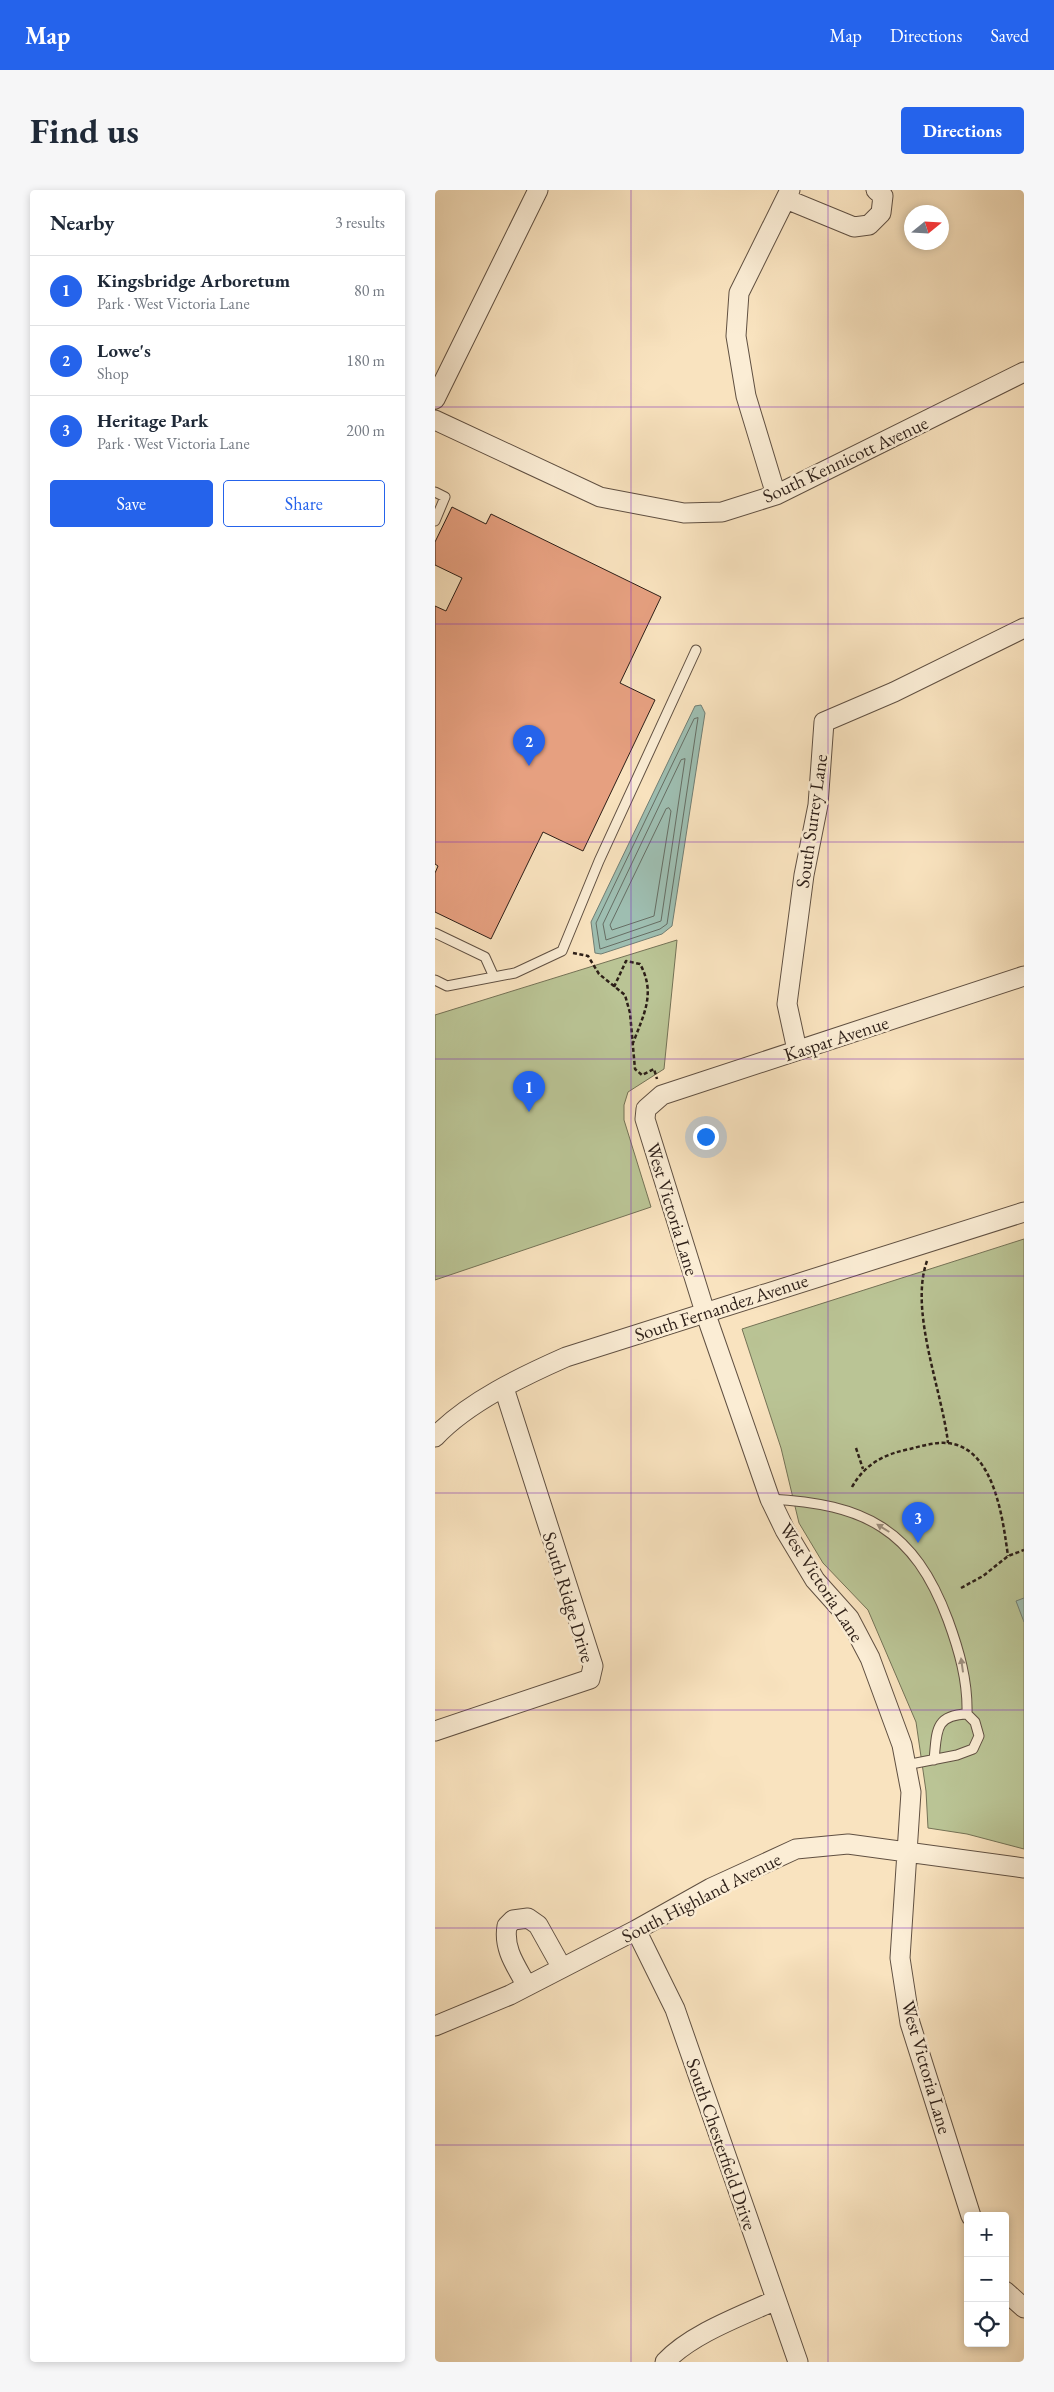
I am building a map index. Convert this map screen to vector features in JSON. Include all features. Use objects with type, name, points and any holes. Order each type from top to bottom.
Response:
[{"type":"street","points":[[435,399],[538,190]]},
{"type":"street","points":[[776,495],[746,396],[737,336],[739,292],[788,195],[854,227],[869,225],[881,213],[883,196],[876,190]]},
{"type":"street","name":"South Kennicott Avenue","points":[[435,420],[600,498],[684,513],[722,512],[776,495],[1024,372]]},
{"type":"street","name":"South Surrey Lane","points":[[797,1050],[787,1004],[803,874],[818,804],[824,722],[894,692],[1024,628]]},
{"type":"street","name":"Kaspar Avenue","points":[[656,1100],[797,1050],[1024,976]]},
{"type":"street","name":"West Victoria Lane","points":[[656,1100],[646,1109],[645,1119],[705,1312],[770,1499],[785,1530],[815,1580],[849,1618],[870,1658],[902,1745],[911,1792],[900,1958],[910,2022],[970,2212]]},
{"type":"street","name":"South Fernandez Avenue","points":[[435,1437],[470,1409],[504,1388],[566,1356],[1024,1212]]},
{"type":"street","name":"South Ridge Drive","points":[[435,1730],[590,1679],[593,1666],[504,1388]]},
{"type":"street","name":"South Highland Avenue","points":[[435,2026],[460,2018],[527,1986],[636,1930],[711,1888],[796,1849],[848,1844],[1024,1868]]},
{"type":"street","points":[[527,1986],[509,1953],[505,1936],[507,1926],[513,1920],[528,1918],[538,1925],[562,1968]]},
{"type":"street","name":"South Chesterfield Drive","points":[[636,1930],[675,2008],[798,2362]]},
{"type":"street","points":[[1009,2295],[1024,2308]]},
{"type":"street","points":[[665,2362],[674,2352],[712,2330],[776,2300]]},
{"type":"lane","points":[[435,492],[445,497],[435,521]]},
{"type":"lane","points":[[435,980],[447,986],[515,973],[562,951],[599,860],[696,650]]},
{"type":"lane","points":[[435,933],[485,957],[494,977]]},
{"type":"lane","points":[[770,1499],[822,1505],[850,1513],[881,1526],[905,1544],[927,1574],[942,1603],[960,1653],[967,1714],[975,1722],[979,1736],[973,1749],[957,1755],[906,1765]]},
{"type":"lane","points":[[934,1760],[938,1726],[943,1719],[955,1714],[967,1714]]},
{"type":"path","points":[[562,951],[588,956],[599,974],[625,995],[630,1014],[635,1069],[642,1075],[653,1069],[656,1100]]},
{"type":"path","points":[[615,987],[626,961],[640,964],[649,984],[648,997],[633,1044]]},
{"type":"path","points":[[929,1255],[922,1276],[922,1306],[945,1416],[948,1443]]},
{"type":"path","points":[[852,1487],[863,1469],[886,1456],[907,1449],[948,1443],[962,1447],[974,1456],[993,1482],[1008,1556]]},
{"type":"path","points":[[856,1448],[863,1469]]},
{"type":"path","points":[[961,1588],[983,1576],[1008,1556],[1024,1550]]},
{"type":"green space","points":[[677,940],[664,1069],[628,1092],[624,1105],[624,1120],[651,1207],[435,1280],[435,1015]]},
{"type":"green space","points":[[1024,1239],[1024,1849],[967,1834],[928,1828],[926,1791],[916,1722],[868,1610],[823,1563],[799,1523],[781,1448],[742,1329]]},
{"type":"water","points":[[701,705],[705,713],[672,926],[662,934],[601,954],[595,953],[591,922],[695,706]]},
{"type":"water","points":[[1024,1598],[1024,1622],[1016,1601]]},
{"type":"building","points":[[452,507],[486,524],[491,514],[661,597],[620,683],[655,700],[583,851],[543,832],[491,939],[435,912],[435,873],[438,866],[435,864],[435,606],[446,611],[462,578],[435,565],[435,542]]},
{"type":"place","name":"Lowe's","points":[[529,766]]},
{"type":"place","name":"Kingsbridge Arboretum","points":[[529,1112]]},
{"type":"place","name":"Heritage Park","points":[[918,1543]]}]
